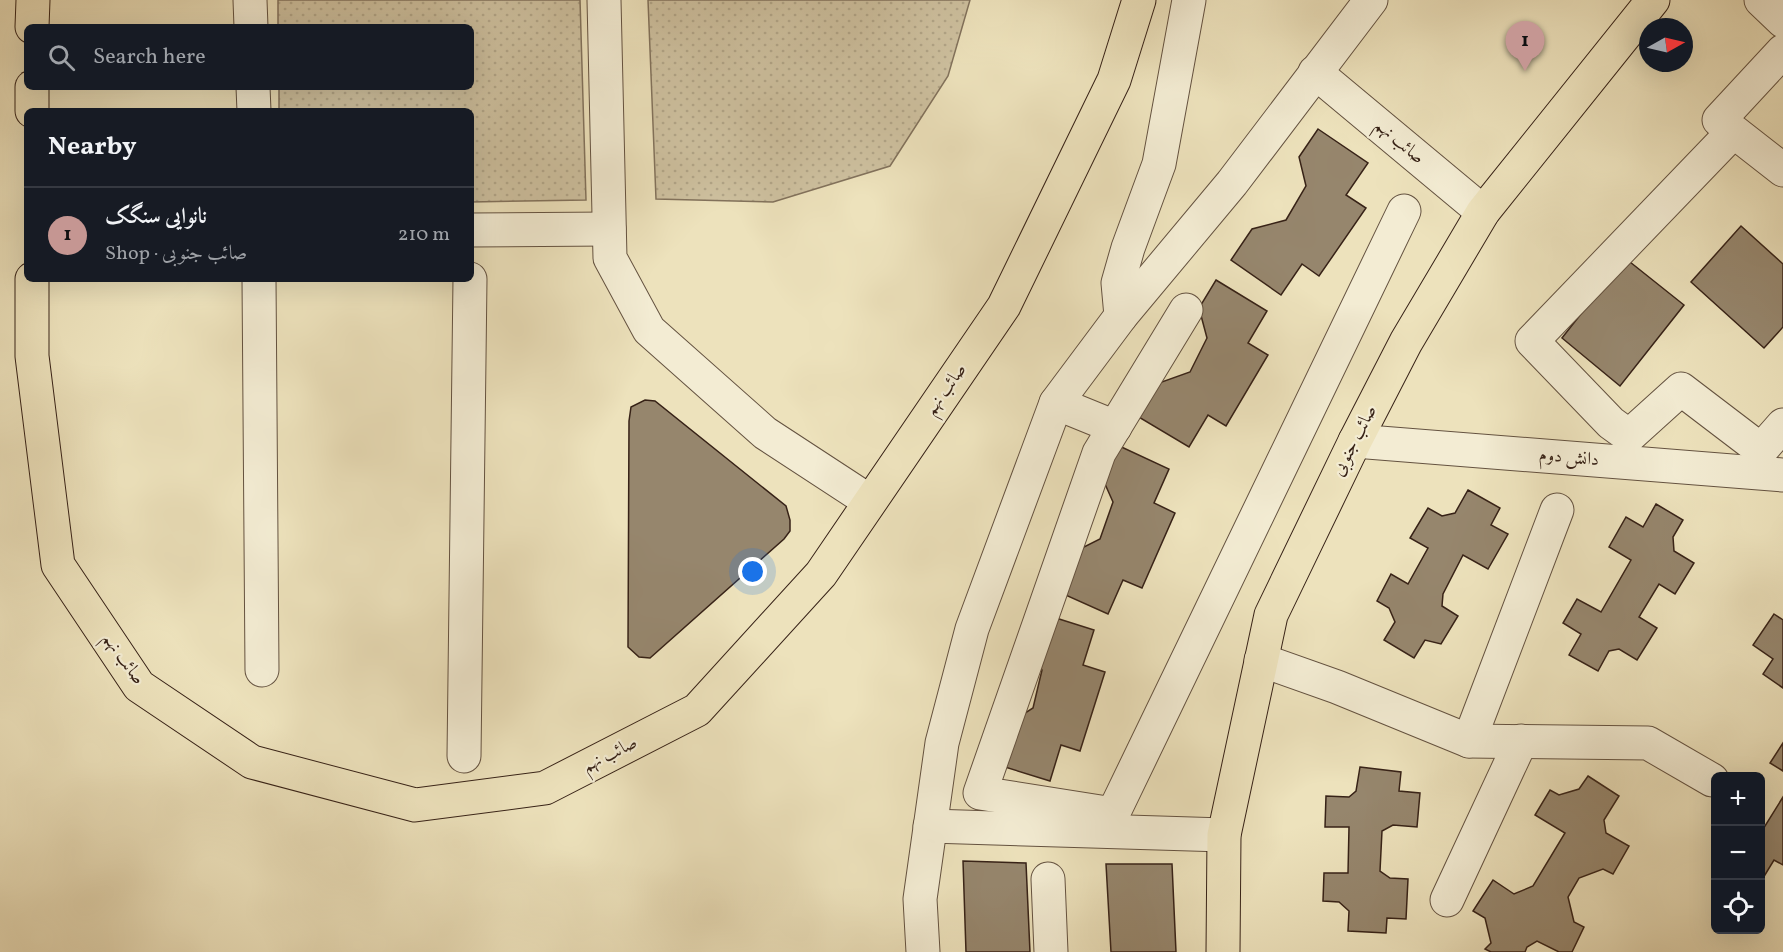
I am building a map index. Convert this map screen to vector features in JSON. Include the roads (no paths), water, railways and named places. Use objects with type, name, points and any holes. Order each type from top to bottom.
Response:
[{"type":"main road","points":[[33,0],[33,24]]},
{"type":"main road","name":"صائب نهم","points":[[32,282],[32,356],[58,566],[139,686],[252,762],[415,805],[545,788],[697,710],[821,574],[1004,306],[1113,81],[1139,0]]},
{"type":"main road","name":"صائب جنوبی","points":[[1223,952],[1224,835],[1271,615],[1355,441],[1406,342],[1483,212],[1653,0]]},
{"type":"main road","points":[[33,90],[33,108]]},
{"type":"street","points":[[250,0],[251,24]]},
{"type":"street","points":[[604,0],[610,258],[649,330],[765,433],[869,501]]},
{"type":"street","points":[[1121,316],[1118,283],[1128,248],[1159,164],[1189,0]]},
{"type":"street","points":[[923,952],[920,898],[942,743],[972,629],[1056,404],[1121,316],[1232,183],[1371,0]]},
{"type":"street","points":[[1761,0],[1783,21]]},
{"type":"street","points":[[1783,51],[1719,120],[1783,170]]},
{"type":"street","name":"صائب نهم","points":[[1315,72],[1483,212]]},
{"type":"street","points":[[253,90],[254,108]]},
{"type":"street","points":[[1733,132],[1532,341],[1611,423],[1629,436],[1681,389],[1761,450],[1783,425]]},
{"type":"street","points":[[1186,310],[1099,453],[980,793],[1113,814],[1404,211]]},
{"type":"street","points":[[474,230],[609,229]]},
{"type":"street","points":[[259,282],[262,670]]},
{"type":"street","points":[[464,756],[470,282]]},
{"type":"street","points":[[1056,404],[1115,427]]},
{"type":"street","name":"دانش دوم","points":[[1355,441],[1783,474]]},
{"type":"street","points":[[1468,741],[1557,510]]},
{"type":"street","points":[[1261,660],[1337,687],[1468,741],[1648,743],[1711,779]]},
{"type":"street","points":[[1447,900],[1521,741]]},
{"type":"street","points":[[930,825],[1224,835]]},
{"type":"street","points":[[1048,879],[1051,952]]},
{"type":"place","name":"نانوایی سنگک","points":[[1525,71]]}]
